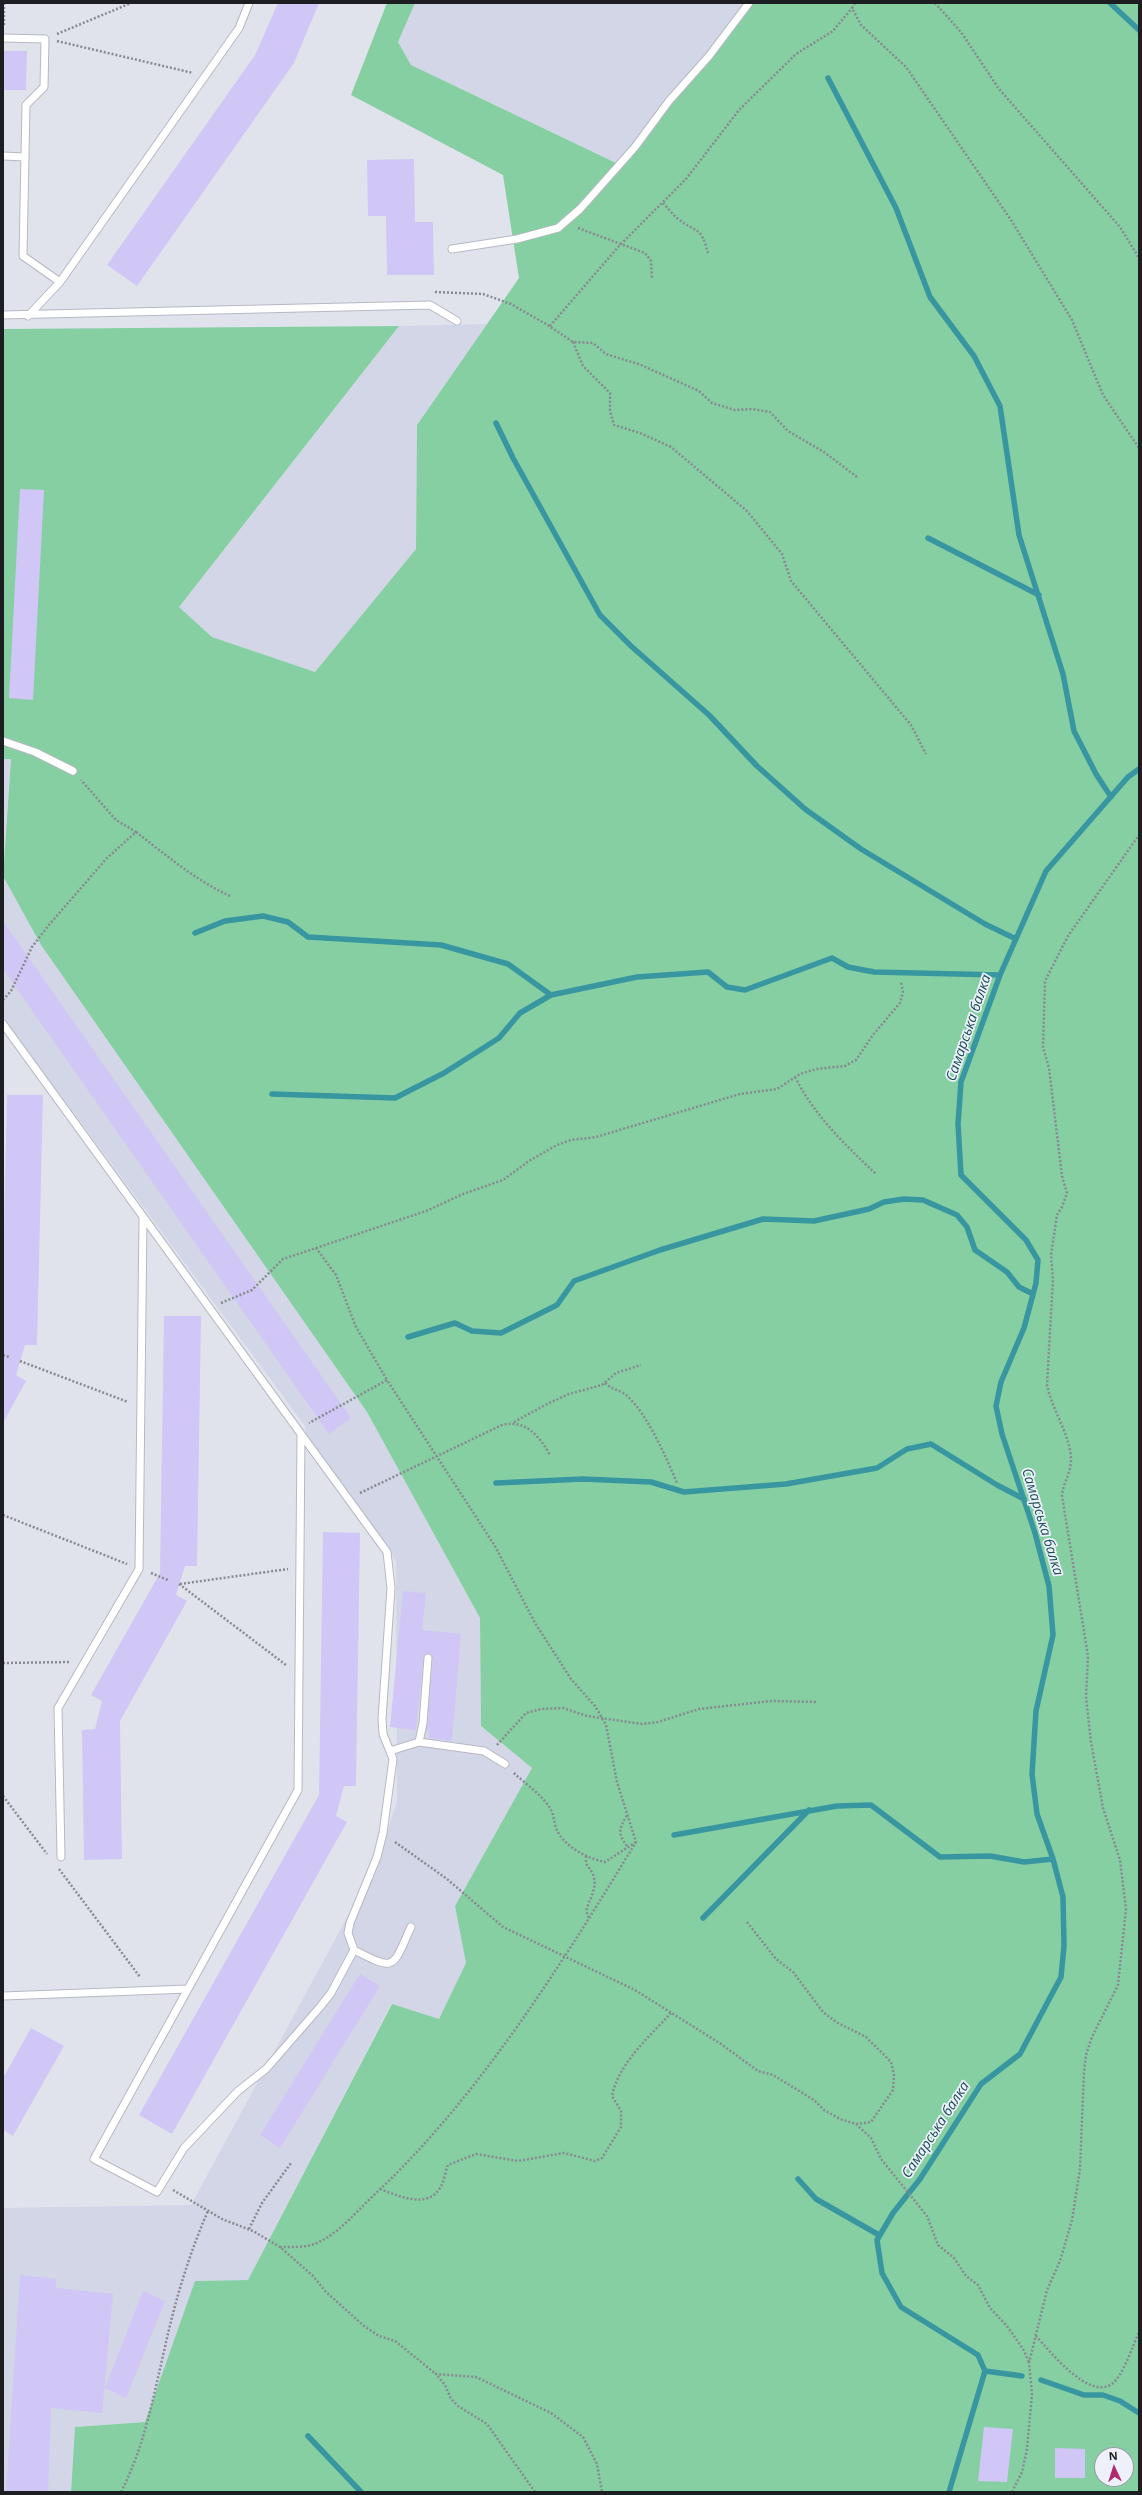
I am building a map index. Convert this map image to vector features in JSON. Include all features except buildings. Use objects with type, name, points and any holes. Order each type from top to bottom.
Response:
[{"type":"lane","points":[[28,316],[60,282],[239,28],[250,3]]},
{"type":"lane","points":[[452,249],[546,233],[564,222],[580,209],[635,146],[669,101],[709,56],[749,3]]},
{"type":"lane","points":[[3,38],[45,39],[44,87],[26,105],[23,256],[60,282]]},
{"type":"lane","points":[[3,156],[25,157]]},
{"type":"lane","points":[[3,315],[28,316],[430,305],[457,321]]},
{"type":"lane","points":[[3,741],[35,752],[73,771]]},
{"type":"lane","points":[[3,1024],[142,1218],[383,1544],[389,1563],[391,1588],[382,1718],[383,1734],[393,1759],[383,1834],[377,1857],[350,1923],[348,1934],[354,1950],[382,1964],[389,1964],[396,1959],[411,1927]]},
{"type":"lane","points":[[61,1857],[58,1708],[139,1569],[142,1407],[142,1218]]},
{"type":"lane","points":[[299,1432],[301,1567],[298,1790],[94,2159],[157,2192],[184,2148],[238,2091],[266,2069],[332,1993],[354,1950]]},
{"type":"lane","points":[[419,1742],[423,1723],[428,1658]]},
{"type":"lane","points":[[390,1751],[419,1742],[484,1751],[505,1764]]},
{"type":"lane","points":[[3,1996],[188,1989]]},
{"type":"path","points":[[3,38],[4,3]]},
{"type":"path","points":[[45,39],[131,3]]},
{"type":"path","points":[[550,326],[622,244],[686,179],[739,110],[796,54],[833,31],[855,3]]},
{"type":"path","points":[[935,3],[961,32],[999,88],[1120,227],[1139,258]]},
{"type":"path","points":[[852,8],[861,25],[910,73],[1011,220],[1072,320],[1103,395],[1139,448]]},
{"type":"path","points":[[45,39],[205,76]]},
{"type":"path","points":[[662,203],[678,219],[699,231],[704,237],[708,253]]},
{"type":"path","points":[[564,222],[646,253],[651,261],[652,279]]},
{"type":"path","points":[[430,292],[483,294],[511,304],[550,326],[573,342],[592,343],[606,354],[641,365],[699,391],[712,402],[735,410],[752,409],[770,412],[788,432],[824,452],[857,477]]},
{"type":"path","points":[[573,342],[583,366],[610,393],[610,411],[614,425],[640,433],[671,447],[747,511],[782,554],[791,581],[911,725],[926,754]]},
{"type":"path","points":[[73,771],[116,820],[136,832],[177,864],[214,888],[230,896]]},
{"type":"path","points":[[3,1000],[11,991],[32,948],[48,926],[107,858],[136,832]]},
{"type":"path","points":[[1029,2363],[1047,2290],[1060,2261],[1072,2220],[1080,2169],[1086,2054],[1092,2037],[1118,1984],[1126,1909],[1120,1860],[1103,1808],[1086,1697],[1088,1656],[1062,1496],[1063,1485],[1071,1462],[1070,1450],[1050,1401],[1047,1385],[1053,1279],[1051,1255],[1057,1215],[1062,1208],[1067,1193],[1062,1176],[1049,1068],[1043,1047],[1045,981],[1068,936],[1139,834]]},
{"type":"path","points":[[209,1309],[252,1290],[283,1259],[426,1211],[463,1194],[504,1180],[540,1155],[571,1140],[596,1137],[740,1094],[777,1089],[795,1077],[816,1069],[845,1066],[856,1060],[873,1035],[900,1003],[903,992],[901,982]]},
{"type":"path","points":[[795,1077],[805,1096],[827,1127],[876,1174]]},
{"type":"path","points":[[280,2247],[299,2247],[317,2243],[334,2233],[412,2159],[508,2040],[564,1958],[636,1842],[617,1782],[606,1725],[572,1679],[535,1623],[495,1546],[387,1380],[356,1327],[336,1275],[316,1248]]},
{"type":"path","points":[[3,1355],[9,1358]]},
{"type":"path","points":[[20,1362],[142,1407]]},
{"type":"path","points":[[349,1499],[382,1481],[502,1425],[513,1422],[549,1403],[605,1383],[616,1373],[641,1365]]},
{"type":"path","points":[[299,1432],[387,1380]]},
{"type":"path","points":[[605,1383],[612,1390],[625,1394],[642,1417],[661,1446],[676,1483]]},
{"type":"path","points":[[513,1422],[524,1425],[539,1437],[550,1455]]},
{"type":"path","points":[[3,1515],[168,1580]]},
{"type":"path","points":[[300,1675],[179,1584],[301,1567]]},
{"type":"path","points":[[3,1663],[86,1661]]},
{"type":"path","points":[[489,1754],[526,1713],[541,1709],[563,1708],[601,1718],[642,1724],[652,1723],[699,1709],[771,1700],[818,1702]]},
{"type":"path","points":[[505,1764],[535,1790],[551,1810],[556,1829],[563,1839],[586,1856],[605,1862],[618,1855],[627,1846],[636,1842]]},
{"type":"path","points":[[3,1796],[52,1861]]},
{"type":"path","points":[[627,1846],[619,1833],[619,1827],[628,1814]]},
{"type":"path","points":[[383,1834],[447,1879],[503,1927],[564,1958],[635,1990],[758,2071],[773,2075],[814,2100],[824,2110],[840,2119],[856,2124],[871,2122],[893,2090],[894,2075],[890,2062],[866,2037],[836,2022],[823,2012],[793,1972],[776,1959],[747,1922]]},
{"type":"path","points":[[586,1856],[586,1864],[594,1873],[595,1888],[586,1911],[589,1918]]},
{"type":"path","points":[[57,1866],[150,1990]]},
{"type":"path","points":[[380,2190],[411,2200],[428,2198],[440,2188],[448,2165],[476,2154],[518,2160],[564,2152],[595,2161],[602,2158],[621,2127],[621,2111],[612,2096],[613,2090],[624,2068],[643,2043],[671,2013]]},
{"type":"path","points":[[856,2124],[871,2138],[881,2159],[927,2216],[938,2245],[954,2258],[966,2276],[978,2285],[990,2308],[1007,2326],[1023,2349],[1029,2363],[1032,2394],[1027,2449],[1022,2472],[1012,2492]]},
{"type":"path","points":[[249,2229],[262,2203],[291,2163]]},
{"type":"path","points":[[162,2184],[208,2211],[249,2229],[280,2247],[313,2276],[326,2292],[364,2326],[379,2336],[395,2342],[436,2374],[445,2385],[451,2399],[458,2406],[487,2424],[535,2492]]},
{"type":"path","points":[[121,2492],[136,2463],[153,2405],[165,2346],[181,2288],[197,2234],[208,2211]]},
{"type":"path","points":[[1036,2336],[1078,2378],[1092,2386],[1102,2387],[1112,2384],[1124,2365],[1139,2332]]},
{"type":"path","points":[[436,2374],[476,2377],[551,2413],[582,2437],[597,2464],[602,2492]]},
{"type":"shaded area","points":[[415,3],[749,3],[616,163],[411,65],[398,42]]},
{"type":"shaded area","points":[[487,324],[417,425],[416,549],[315,672],[212,637],[179,607],[399,326]]},
{"type":"shaded area","points":[[3,759],[11,759],[3,869]]},
{"type":"shaded area","points":[[3,876],[41,945],[367,1412],[480,1618],[481,1726],[532,1768],[455,1906],[466,1963],[439,2020],[391,2004],[248,2280],[195,2281],[145,2422],[75,2427],[71,2492],[3,2492],[3,2208],[191,2205],[376,1864],[397,1802],[396,1561],[306,1438],[305,1426],[3,1017]]},
{"type":"green space","points":[[387,3],[415,3],[398,42],[411,65],[616,163],[749,3],[1139,3],[1139,2492],[71,2492],[75,2427],[145,2422],[195,2281],[248,2280],[392,2004],[439,2019],[466,1963],[455,1906],[532,1768],[481,1726],[480,1618],[367,1412],[41,945],[3,876],[11,759],[3,759],[3,329],[399,326],[179,607],[212,637],[315,672],[416,549],[417,425],[519,278],[503,175],[351,95]]},
{"type":"waterway","points":[[1110,3],[1139,30]]},
{"type":"waterway","points":[[828,78],[896,208],[930,297],[974,356],[1000,406],[1019,535],[1063,674],[1074,731],[1096,774],[1111,797]]},
{"type":"waterway","points":[[496,423],[513,458],[600,615],[631,646],[709,715],[757,766],[805,809],[861,849],[985,924],[1016,939]]},
{"type":"waterway","points":[[928,538],[1039,595]]},
{"type":"waterway","name":"Самарська балка","points":[[949,2492],[985,2371],[978,2355],[901,2307],[882,2273],[877,2240],[893,2213],[920,2179],[981,2084],[1020,2054],[1061,1977],[1064,1946],[1063,1897],[1053,1859],[1037,1814],[1032,1774],[1036,1711],[1053,1635],[1049,1586],[1035,1533],[1002,1434],[996,1406],[1001,1382],[1024,1328],[1036,1283],[1038,1260],[1026,1240],[961,1175],[958,1124],[961,1082],[1000,975],[1046,871],[1128,777],[1139,769]]},
{"type":"waterway","points":[[195,933],[225,921],[263,916],[288,922],[308,937],[441,945],[508,964],[551,995],[637,977],[708,972],[727,987],[745,990],[832,958],[848,967],[874,972],[1000,975]]},
{"type":"waterway","points":[[272,1094],[395,1098],[444,1073],[499,1038],[520,1013],[551,995]]},
{"type":"waterway","points":[[408,1337],[455,1323],[472,1331],[501,1333],[557,1305],[574,1281],[660,1250],[763,1219],[814,1221],[869,1209],[884,1202],[904,1199],[923,1200],[957,1215],[967,1227],[975,1250],[1007,1272],[1019,1287],[1033,1294]]},
{"type":"waterway","points":[[496,1483],[583,1479],[651,1482],[684,1492],[786,1484],[877,1468],[907,1449],[931,1444],[997,1485],[1024,1499]]},
{"type":"waterway","points":[[674,1835],[837,1806],[871,1805],[940,1857],[990,1856],[1024,1862],[1053,1859]]},
{"type":"waterway","points":[[703,1918],[809,1810]]},
{"type":"waterway","points":[[798,2179],[816,2199],[879,2235]]},
{"type":"waterway","points":[[985,2371],[1022,2376]]},
{"type":"waterway","points":[[1041,2380],[1084,2395],[1103,2395],[1120,2401],[1139,2413]]},
{"type":"waterway","points":[[308,2436],[361,2492]]}]
